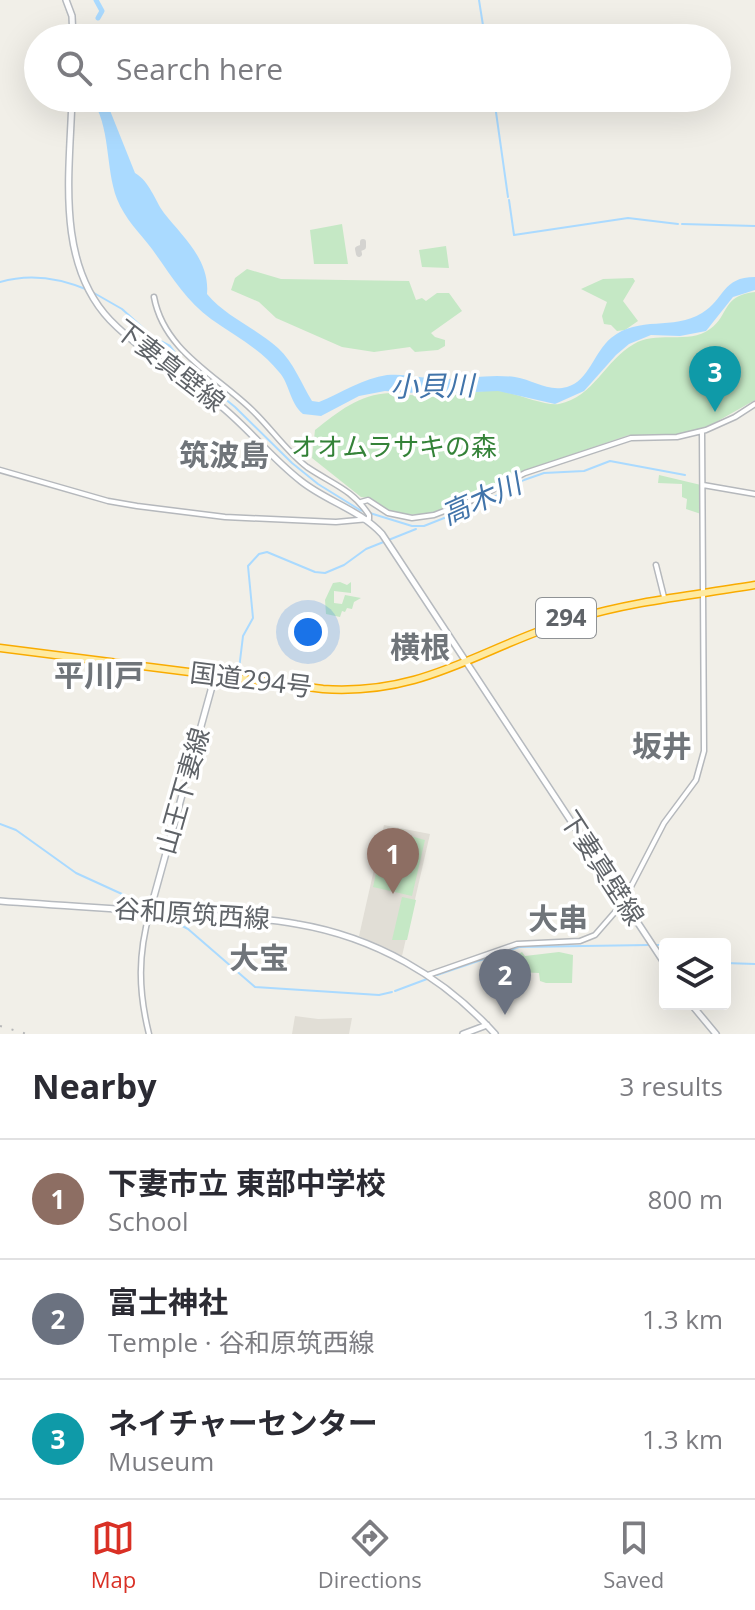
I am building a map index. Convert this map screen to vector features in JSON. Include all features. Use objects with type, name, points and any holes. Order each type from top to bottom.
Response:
[{"type":"highway","name":"294","points":[[704,592],[755,583]]},
{"type":"highway","name":"294","points":[[466,661],[573,616],[664,597],[755,583]]},
{"type":"highway","name":"国道294号","points":[[0,647],[216,674],[323,685],[358,685],[410,679],[574,619],[704,592]]},
{"type":"main road","points":[[66,0],[72,24]]},
{"type":"main road","name":"下妻真壁線","points":[[72,112],[72,233],[77,262],[93,298],[117,326],[225,409],[297,478],[333,502],[368,516],[659,955]]},
{"type":"main road","name":"山王下妻線","points":[[150,911],[216,674]]},
{"type":"main road","name":"谷和原筑西線","points":[[0,901],[279,921],[326,930],[376,947],[428,975],[453,993],[495,1034]]},
{"type":"main road","points":[[696,1010],[716,1034]]},
{"type":"main road","points":[[463,1034],[487,1025]]},
{"type":"street","points":[[0,470],[108,501],[225,517],[336,522],[368,516],[361,502],[350,492],[298,459],[251,409],[192,362],[163,320],[154,297]]},
{"type":"street","points":[[361,502],[369,501],[379,510],[401,516],[427,517],[473,500],[525,473],[622,440],[640,436],[672,438],[702,431],[735,417],[755,404]]},
{"type":"street","points":[[428,975],[517,944],[587,940],[601,929],[623,901],[664,823],[694,784],[702,765],[702,431]]},
{"type":"street","points":[[703,484],[755,494]]},
{"type":"street","points":[[656,565],[664,597]]},
{"type":"street","points":[[149,1034],[141,1001],[139,969],[142,940],[150,911]]},
{"type":"shaded area","points":[[384,825],[430,834],[402,956],[359,936]]},
{"type":"shaded area","points":[[295,1016],[352,1018],[349,1034],[292,1034]]},
{"type":"green space","points":[[342,224],[348,264],[314,264],[310,230]]},
{"type":"green space","points":[[446,246],[449,268],[422,267],[419,250]]},
{"type":"green space","points":[[247,269],[281,279],[409,281],[416,300],[422,298],[426,301],[437,293],[449,293],[462,311],[431,333],[445,340],[445,346],[438,350],[415,352],[410,347],[374,352],[342,347],[276,318],[259,302],[231,290],[235,278]]},
{"type":"green space","points":[[633,278],[635,281],[623,301],[638,321],[625,330],[617,331],[611,325],[604,324],[602,316],[607,302],[581,289],[603,279]]},
{"type":"green space","name":"オオムラサキの森","points":[[755,292],[755,400],[709,426],[677,435],[629,435],[523,471],[436,513],[406,515],[380,508],[312,458],[315,430],[350,405],[368,397],[390,393],[441,397],[499,391],[559,404],[581,394],[634,344],[652,338],[701,334],[716,324],[737,297]]},
{"type":"green space","points":[[659,475],[701,485],[701,514],[686,509],[687,499],[682,497],[682,484],[658,483]]},
{"type":"green space","points":[[351,582],[351,593],[334,591],[334,603],[342,604],[345,595],[361,598],[354,602],[352,609],[342,611],[340,617],[326,614],[325,600],[333,583],[347,585]]},
{"type":"green space","points":[[391,829],[397,832],[404,830],[403,834],[425,840],[412,896],[373,887],[385,832]]},
{"type":"green space","points":[[402,897],[416,900],[407,940],[392,940]]},
{"type":"green space","points":[[522,952],[525,956],[559,952],[573,955],[572,983],[546,983],[540,981],[539,973],[517,972],[517,961],[504,962]]},
{"type":"water","name":"小貝川","points":[[98,112],[111,112],[135,173],[148,186],[164,213],[200,260],[207,282],[207,294],[284,354],[312,401],[319,402],[361,382],[387,375],[440,379],[506,376],[553,388],[567,387],[581,379],[605,344],[622,331],[691,318],[710,307],[730,285],[744,278],[755,277],[755,290],[733,297],[706,331],[680,336],[651,335],[629,344],[584,391],[555,404],[498,391],[432,394],[385,391],[359,396],[321,416],[303,414],[283,377],[272,364],[194,304],[128,219],[113,187]]},
{"type":"waterway","points":[[96,0],[102,11],[98,18]]},
{"type":"waterway","points":[[479,0],[483,24]]},
{"type":"waterway","points":[[496,112],[508,197]]},
{"type":"waterway","points":[[509,200],[514,235],[628,218],[678,224]]},
{"type":"waterway","points":[[682,224],[755,226]]},
{"type":"waterway","name":"高木川","points":[[0,282],[45,278],[88,290]]},
{"type":"waterway","name":"高木川","points":[[94,293],[122,309],[153,337],[170,346],[186,367],[235,407],[292,463],[318,484],[360,510],[412,526],[424,526],[487,501],[524,480],[544,473],[584,471],[610,461],[685,475]]},
{"type":"waterway","points":[[239,669],[243,636],[253,618],[248,566],[259,554],[267,552],[315,572],[325,573],[344,565],[366,549],[416,529]]},
{"type":"waterway","points":[[0,824],[16,830],[76,873],[146,905]]},
{"type":"waterway","points":[[168,918],[188,929],[255,987],[379,995],[392,992]]},
{"type":"waterway","points":[[437,975],[519,947],[649,945]]},
{"type":"waterway","points":[[731,963],[755,964]]},
{"type":"waterway","points":[[395,991],[427,979]]},
{"type":"taxiway","points":[[359,254],[358,249],[363,247],[363,242]]},
{"type":"railway","points":[[0,1026],[27,1034]]},
{"type":"place","name":"ネイチャーセンター","points":[[715,412]]},
{"type":"place","name":"下妻市立 東部中学校","points":[[393,894]]},
{"type":"place","name":"富士神社","points":[[505,1015]]},
{"type":"district","name":"筑波島","points":[[224,456]]},
{"type":"district","name":"横根","points":[[420,648]]},
{"type":"district","name":"平川戸","points":[[99,676]]},
{"type":"district","name":"坂井","points":[[662,747]]},
{"type":"district","name":"大串","points":[[558,920]]},
{"type":"district","name":"大宝","points":[[259,959]]}]
